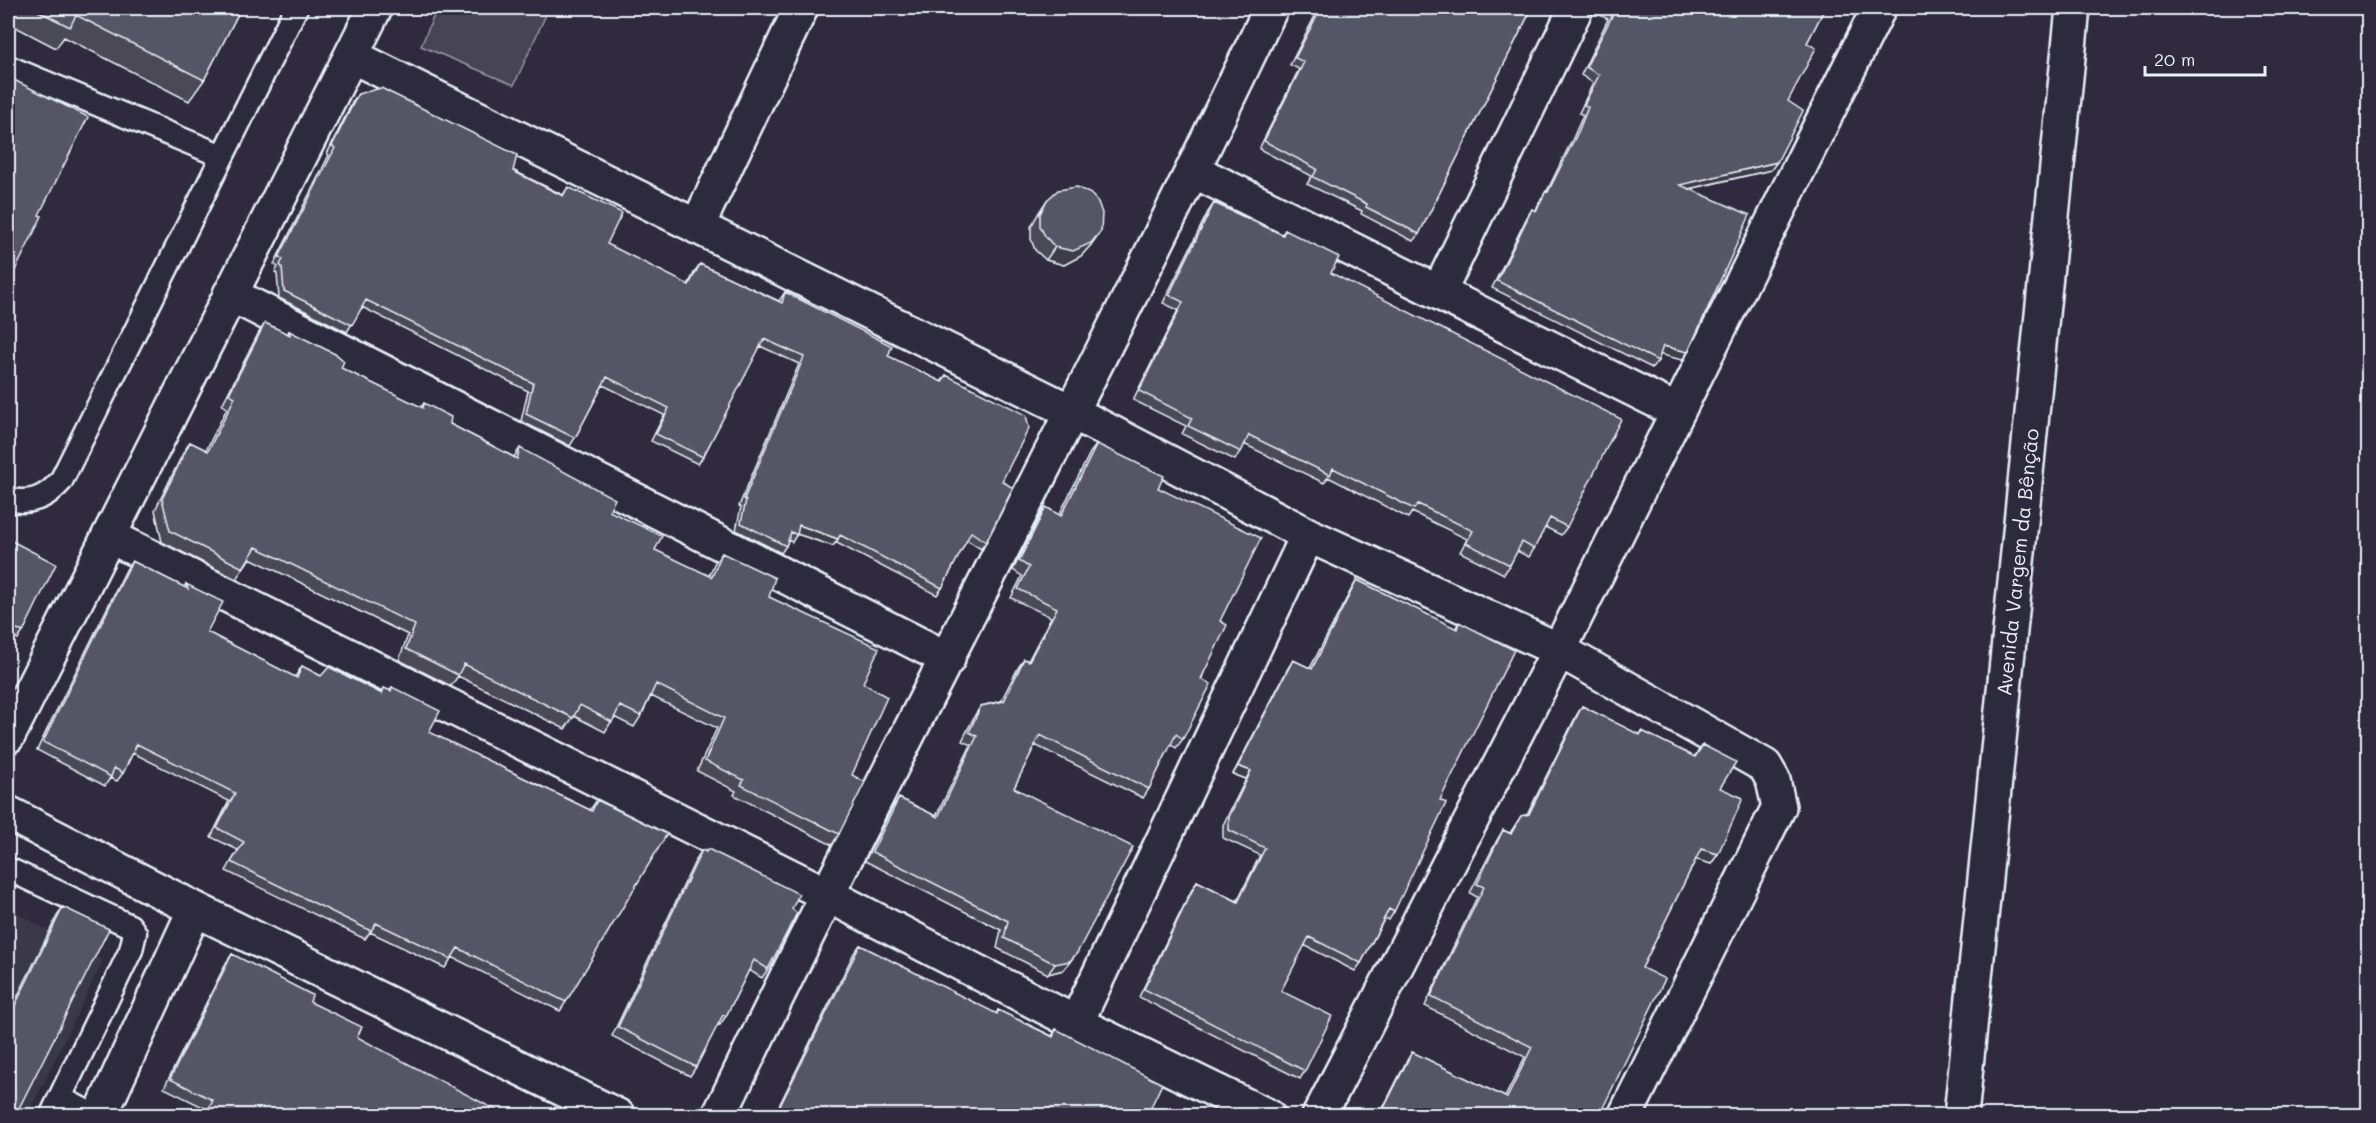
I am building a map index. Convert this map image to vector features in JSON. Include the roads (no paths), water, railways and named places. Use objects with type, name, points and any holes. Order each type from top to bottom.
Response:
[{"type":"street","points":[[8,735],[375,8]]},
{"type":"street","points":[[697,227],[801,8]]},
{"type":"street","points":[[719,1116],[826,894],[948,659],[1194,171],[1271,8]]},
{"type":"street","points":[[1439,292],[1576,8]]},
{"type":"street","points":[[1319,1116],[1558,650],[1879,8]]},
{"type":"street","name":"Avenida Vargem da Bênção","points":[[1961,1116],[2073,8]]},
{"type":"street","points":[[352,56],[1071,412],[1308,535],[1558,650],[1765,766],[1779,796],[1779,807],[1625,1116]]},
{"type":"street","points":[[1194,171],[1677,411]]},
{"type":"street","points":[[230,294],[948,659]]},
{"type":"street","points":[[1076,1023],[1308,535]]},
{"type":"street","points":[[109,536],[826,894],[1076,1023],[1268,1116]]},
{"type":"street","points":[[8,813],[195,909],[618,1116]]},
{"type":"street","points":[[100,1116],[195,909]]},
{"type":"lane","points":[[8,499],[28,501],[40,499],[61,481],[296,8]]},
{"type":"lane","points":[[8,67],[222,156]]},
{"type":"lane","points":[[8,869],[130,926],[135,933],[130,950],[56,1107],[95,1116]]}]
